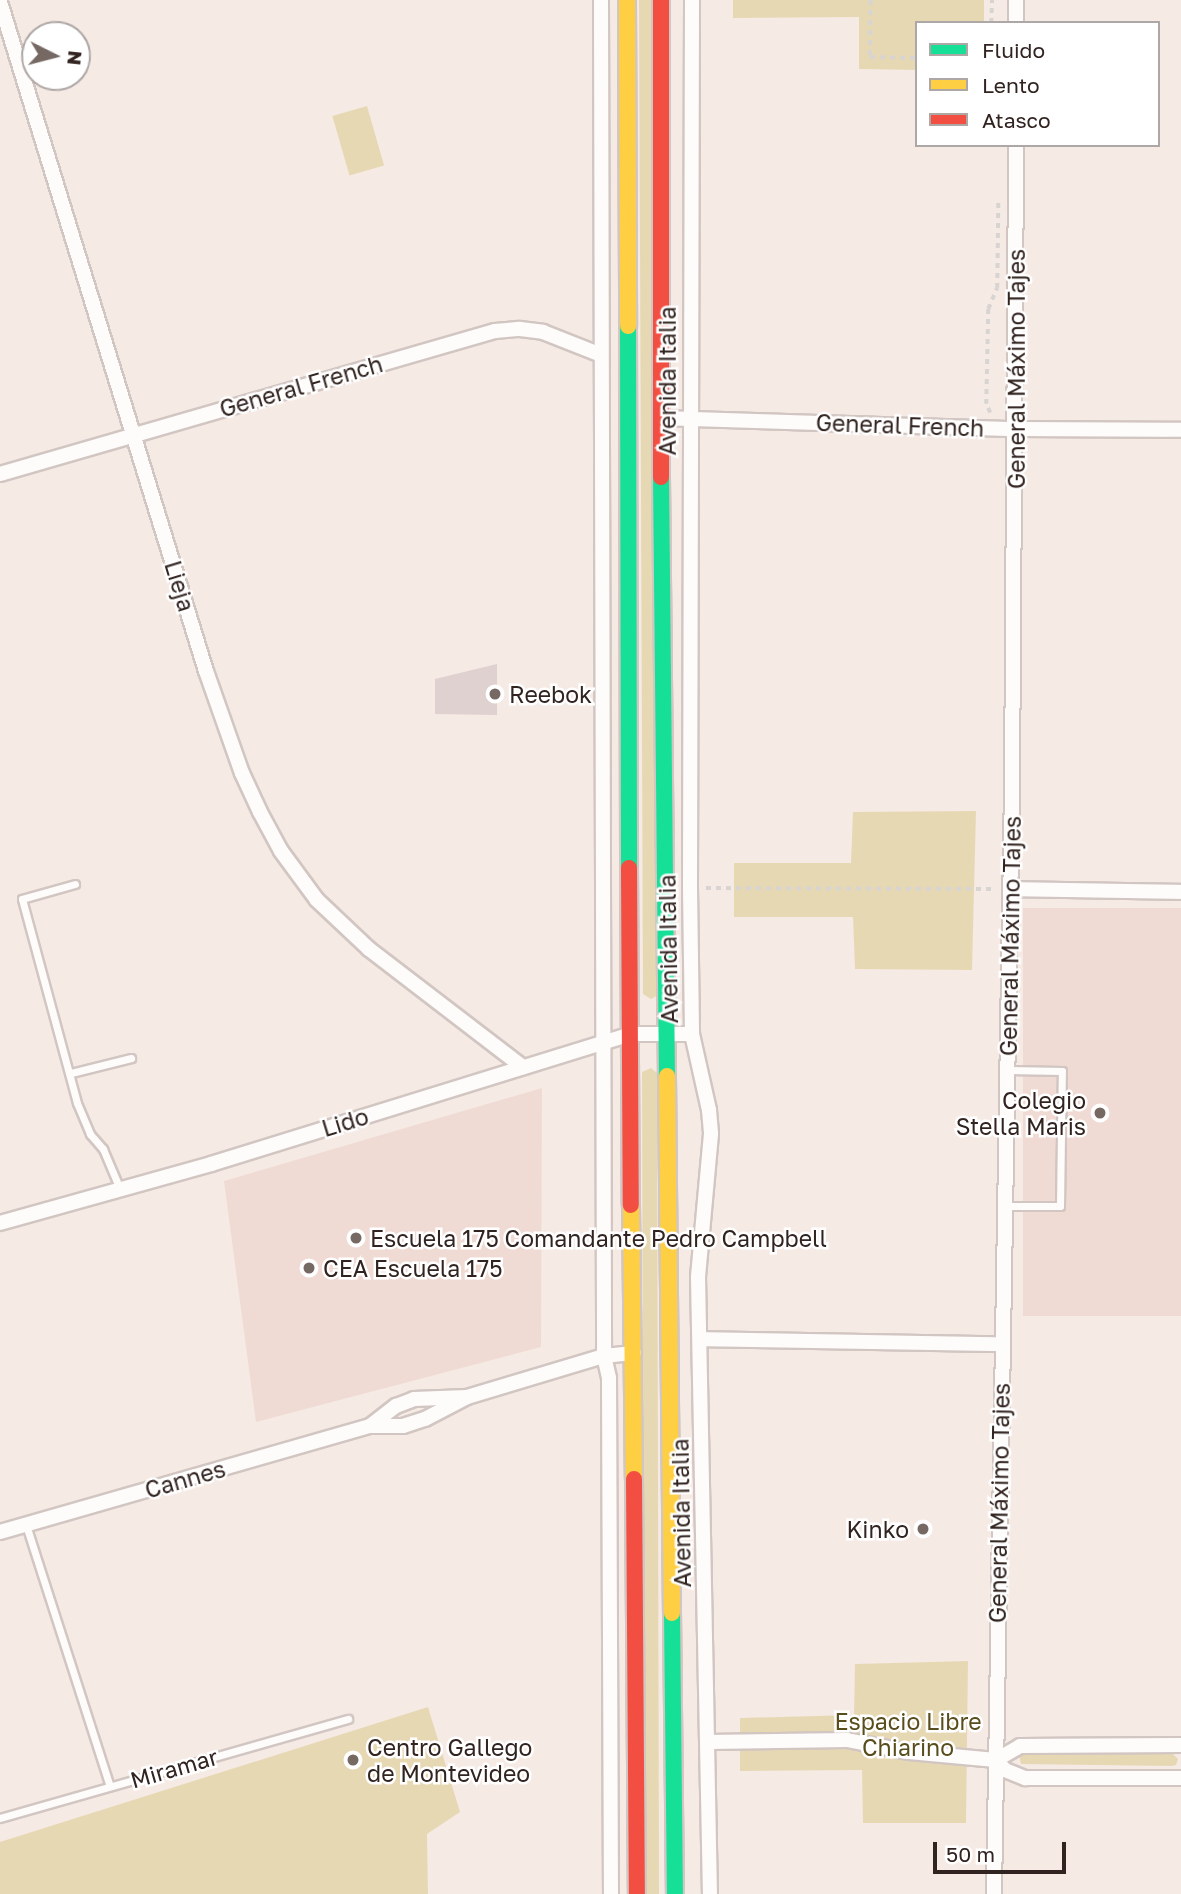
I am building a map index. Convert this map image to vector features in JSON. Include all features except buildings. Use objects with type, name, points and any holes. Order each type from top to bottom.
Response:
[{"type":"main road","name":"Avenida Italia","points":[[627,0],[629,867],[637,1894]]},
{"type":"main road","name":"Avenida Italia","points":[[661,0],[660,418],[675,1894]]},
{"type":"street","points":[[601,0],[604,1356],[609,1378],[611,1894]]},
{"type":"street","name":"Avenida Italia","points":[[692,0],[690,888],[692,1034],[709,1110],[711,1134],[698,1277],[710,1894]]},
{"type":"street","points":[[1016,0],[1016,21]]},
{"type":"street","name":"Lieja","points":[[0,2],[132,435],[221,718],[242,773],[281,851],[317,900],[369,948],[523,1067]]},
{"type":"street","name":"General Máximo Tajes","points":[[994,1894],[1001,1344],[1011,889],[1016,147]]},
{"type":"street","name":"General French","points":[[0,474],[495,331],[520,329],[543,332],[601,355]]},
{"type":"street","name":"General French","points":[[660,418],[1016,429],[1181,430]]},
{"type":"street","points":[[1011,889],[1181,892]]},
{"type":"street","name":"Lido","points":[[0,1223],[121,1190],[632,1034],[692,1034]]},
{"type":"street","points":[[700,1339],[1001,1344]]},
{"type":"street","name":"Cannes","points":[[0,1532],[370,1426],[403,1426],[425,1419],[467,1397],[604,1356],[634,1353]]},
{"type":"street","name":"Cannes","points":[[370,1426],[396,1406],[414,1399],[467,1397]]},
{"type":"street","points":[[708,1742],[847,1740],[909,1752],[996,1760],[1020,1746],[1181,1745]]},
{"type":"street","points":[[996,1760],[1005,1770],[1025,1778],[1181,1779]]},
{"type":"lane","points":[[75,884],[22,900],[77,1103],[90,1134],[103,1149],[121,1190]]},
{"type":"lane","points":[[71,1073],[131,1058]]},
{"type":"lane","points":[[1004,1206],[1060,1206],[1062,1071],[1007,1070]]},
{"type":"lane","points":[[26,1524],[110,1786]]},
{"type":"lane","name":"Miramar","points":[[0,1818],[348,1719]]},
{"type":"path","points":[[871,0],[870,57],[915,58]]},
{"type":"path","points":[[991,21],[992,0]]},
{"type":"path","points":[[990,414],[986,404],[988,309],[997,288],[998,197]]},
{"type":"path","points":[[690,888],[1011,889]]},
{"type":"shaded area","name":"Colegio Stella Maris","points":[[1023,908],[1181,908],[1181,1316],[1023,1316]]},
{"type":"shaded area","points":[[542,1088],[541,1347],[256,1422],[224,1181]]},
{"type":"green space","points":[[639,0],[654,0],[658,995],[651,999],[643,994]]},
{"type":"green space","points":[[733,0],[984,0],[984,21],[915,21],[915,70],[859,69],[859,17],[733,18]]},
{"type":"green space","points":[[367,106],[384,166],[349,176],[332,116]]},
{"type":"green space","points":[[976,811],[972,970],[855,969],[853,917],[734,917],[734,863],[851,863],[853,812]]},
{"type":"green space","points":[[651,1068],[657,1073],[659,1894],[644,1894],[642,1072]]},
{"type":"green space","name":"Espacio Libre Chiarino","points":[[968,1661],[966,1823],[863,1823],[862,1770],[740,1771],[740,1718],[854,1715],[855,1664]]},
{"type":"green space","name":"Centro Gallego de Montevideo","points":[[428,1707],[460,1812],[427,1834],[428,1894],[0,1894],[0,1842]]},
{"type":"green space","points":[[1026,1752],[1171,1752],[1178,1759],[1176,1765],[1171,1766],[1021,1764],[1019,1755]]},
{"type":"traffic: fast","points":[[628,326],[629,868]]},
{"type":"traffic: fast","points":[[661,477],[667,1076]]},
{"type":"traffic: fast","points":[[672,1613],[675,1894]]},
{"type":"traffic: slow","points":[[627,0],[628,326]]},
{"type":"traffic: slow","points":[[667,1076],[672,1613]]},
{"type":"traffic: slow","points":[[631,1205],[634,1479]]},
{"type":"traffic: jam","points":[[661,0],[661,477]]},
{"type":"traffic: jam","points":[[629,868],[631,1205]]},
{"type":"traffic: jam","points":[[634,1479],[637,1894]]},
{"type":"place","name":"Reebok","points":[[495,694]]},
{"type":"place","name":"Colegio Stella Maris","points":[[1100,1113]]},
{"type":"place","name":"Escuela 175 Comandante Pedro Campbell","points":[[356,1238]]},
{"type":"place","name":"CEA Escuela 175","points":[[309,1268]]},
{"type":"place","name":"Kinko","points":[[923,1529]]},
{"type":"place","name":"Centro Gallego de Montevideo","points":[[353,1760]]}]
